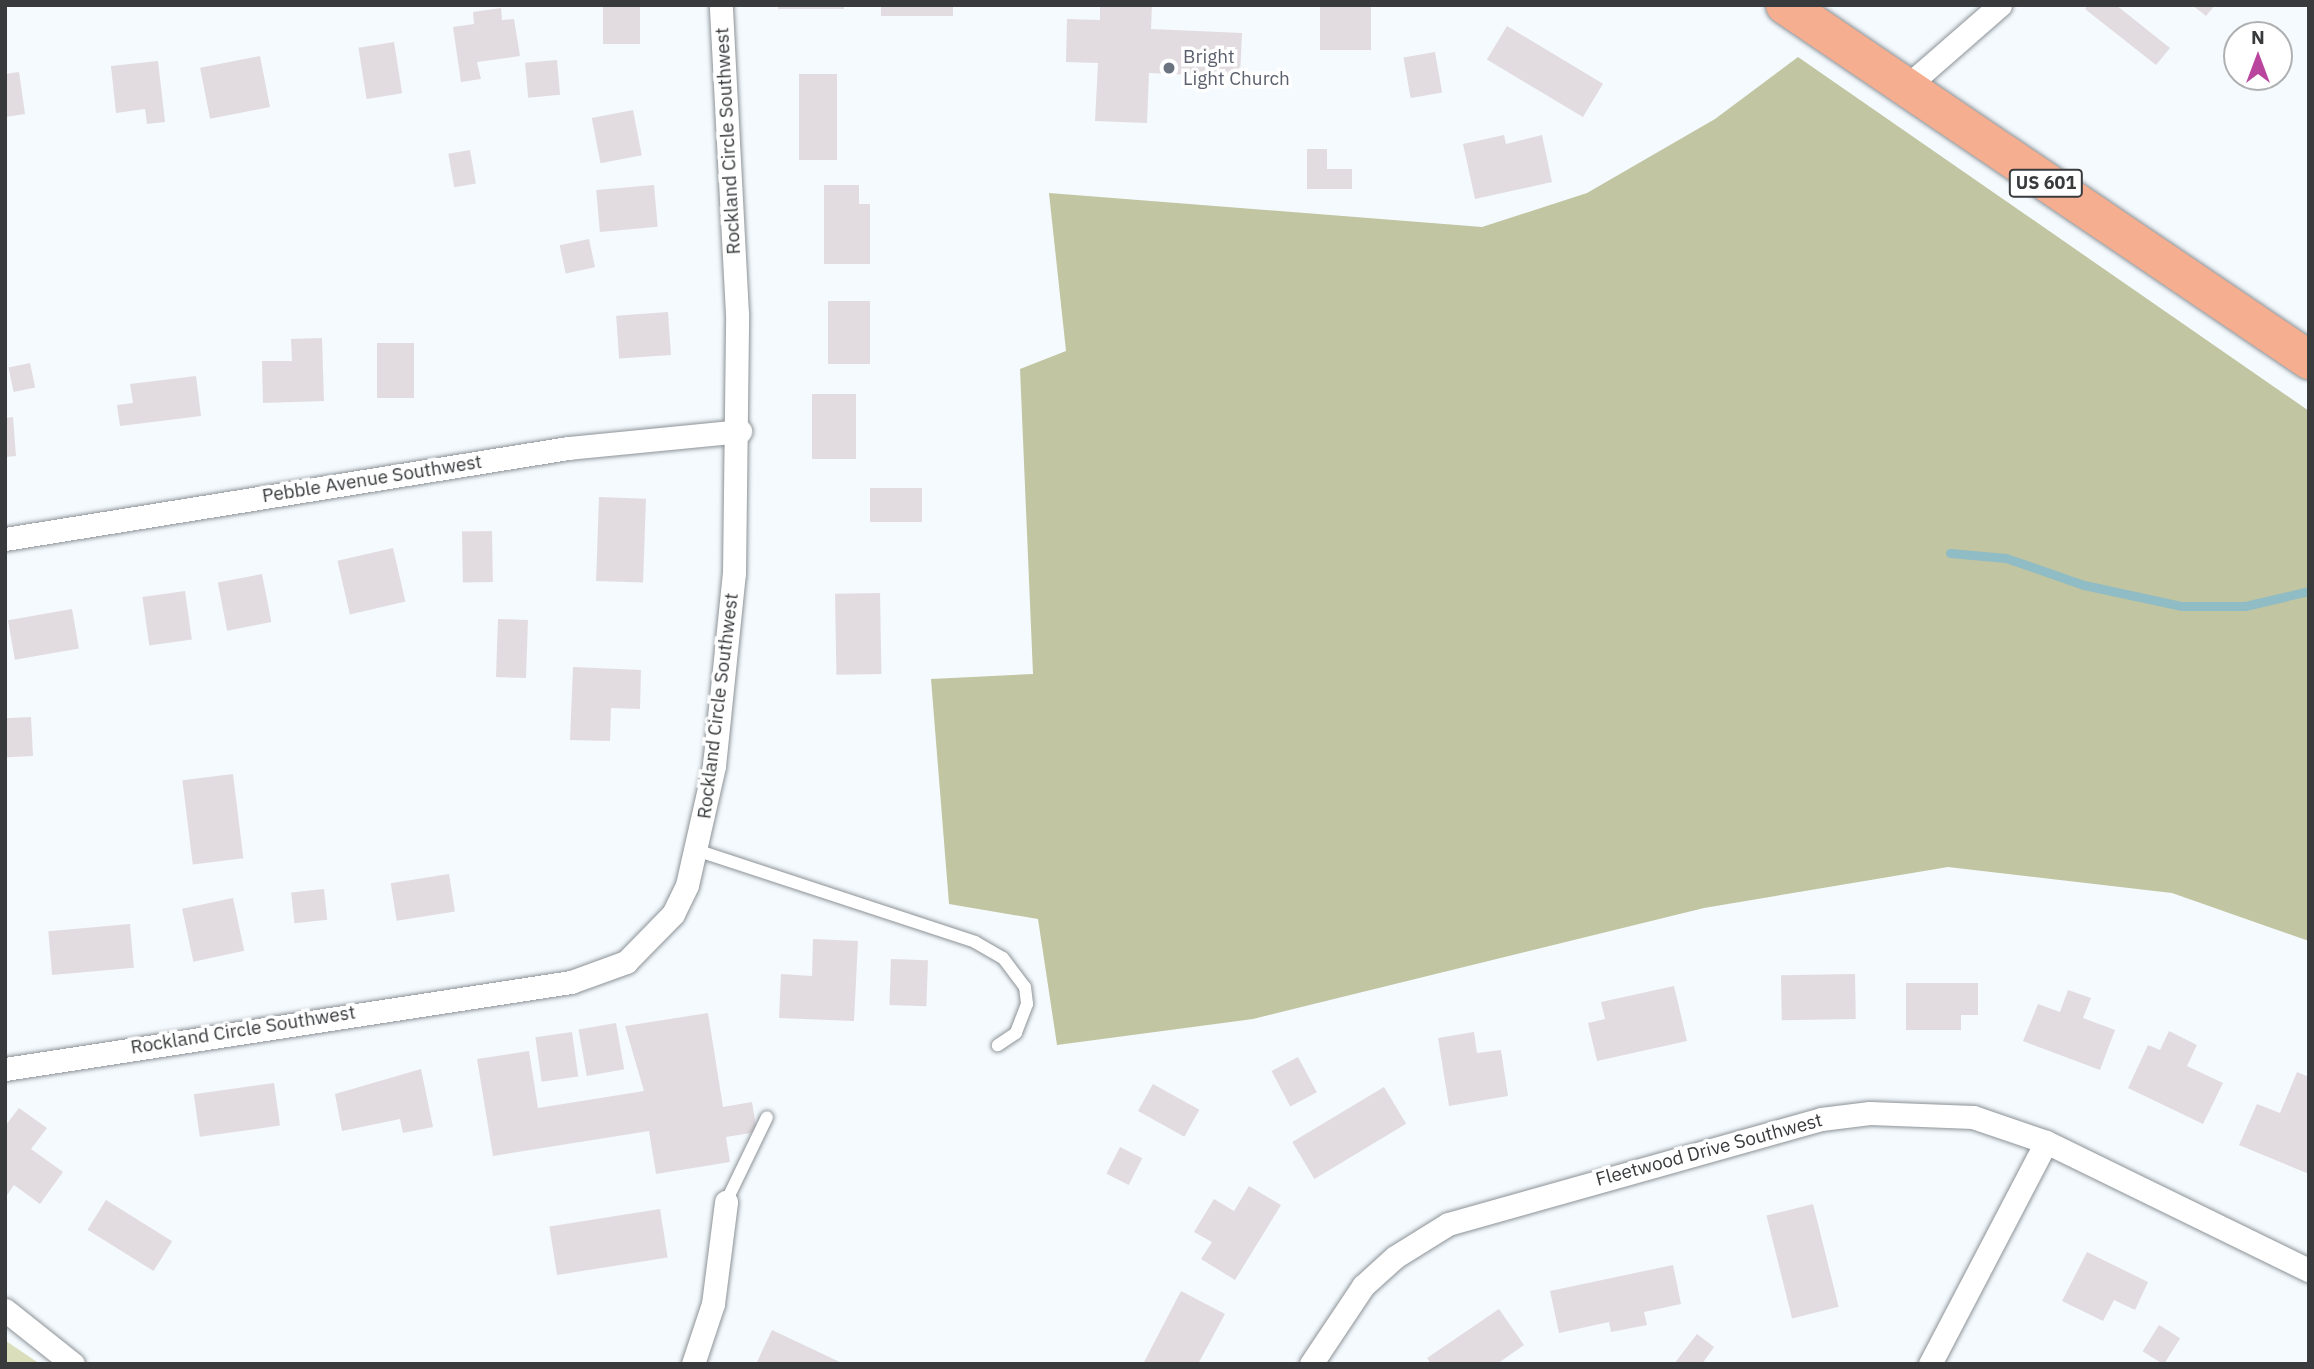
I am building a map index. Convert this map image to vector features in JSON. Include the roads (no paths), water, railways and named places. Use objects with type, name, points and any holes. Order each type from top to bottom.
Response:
[{"type":"highway","name":"US 601","points":[[1785,5],[2309,360]]},
{"type":"street","name":"Rockland Circle Southwest","points":[[5,1069],[605,973],[658,935],[687,885],[714,766],[734,573],[740,431],[721,5]]},
{"type":"street","points":[[1905,88],[2000,5]]},
{"type":"street","name":"Pebble Avenue Southwest","points":[[5,539],[568,448],[740,431]]},
{"type":"street","name":"Fleetwood Drive Southwest","points":[[1311,1364],[1340,1314],[1395,1256],[1476,1213],[1821,1119],[1944,1114],[2046,1142],[2309,1270]]},
{"type":"street","points":[[1930,1364],[2046,1142]]},
{"type":"street","points":[[693,1364],[713,1304],[726,1202]]},
{"type":"street","points":[[5,1310],[74,1364]]},
{"type":"lane","points":[[696,850],[975,942],[1003,958],[1025,987],[1027,1004],[1016,1033],[998,1045]]},
{"type":"lane","points":[[726,1202],[767,1117]]},
{"type":"waterway","points":[[1950,553],[2006,558],[2084,585],[2181,606],[2245,606],[2309,591]]},
{"type":"place","name":"Bright Light Church","points":[[1169,68]]}]
